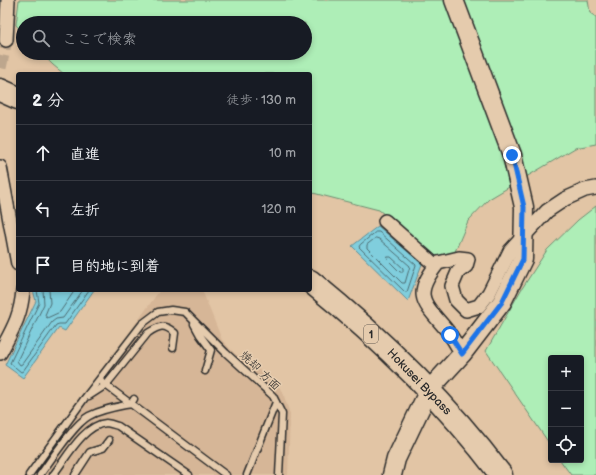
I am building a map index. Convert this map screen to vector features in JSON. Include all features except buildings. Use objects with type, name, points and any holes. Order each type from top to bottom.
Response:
[{"type":"highway","points":[[0,90],[16,97]]},
{"type":"highway","name":"Hokusei Bypass","points":[[312,283],[353,316],[404,364],[429,390],[501,475]]},
{"type":"street","points":[[6,40],[8,0]]},
{"type":"street","points":[[392,475],[396,460],[429,390],[462,354],[502,302],[523,259],[524,207],[512,155],[454,0]]},
{"type":"street","points":[[0,167],[16,253]]},
{"type":"street","points":[[462,354],[450,335],[428,308],[423,297],[423,291],[427,278],[438,263],[454,259],[468,259],[466,266],[458,272],[452,286],[456,300],[466,310],[479,306],[489,293],[510,251],[547,211],[565,199],[585,190],[596,188]]},
{"type":"street","points":[[385,221],[436,266]]},
{"type":"street","points":[[0,353],[19,316],[23,292]]},
{"type":"lane","name":"焼却 方面","points":[[29,475],[84,399],[142,324],[158,312],[171,310],[185,312],[273,396],[282,414],[279,475]]},
{"type":"lane","points":[[193,321],[200,335],[211,350],[205,371]]},
{"type":"lane","points":[[84,399],[106,385],[148,333],[157,327],[167,327],[175,333],[173,348]]},
{"type":"lane","points":[[99,380],[133,401],[162,428],[226,475]]},
{"type":"lane","points":[[40,475],[72,432],[88,417],[106,409],[133,401]]},
{"type":"lane","points":[[247,475],[276,402]]},
{"type":"lane","points":[[162,428],[167,422]]},
{"type":"lane","points":[[53,475],[86,432],[96,426],[107,423],[118,426],[189,475]]},
{"type":"lane","points":[[75,475],[90,452],[103,448],[109,440]]},
{"type":"shaded area","points":[[159,292],[203,292],[222,340],[235,354],[275,379],[284,396],[290,414],[288,475],[26,475]]},
{"type":"green space","points":[[19,0],[588,0],[590,13],[596,17],[596,144],[575,148],[489,199],[468,221],[454,254],[434,259],[379,210],[312,194],[312,72],[62,72],[48,60],[312,60],[312,16],[17,16]]},
{"type":"green space","points":[[596,206],[596,475],[571,475],[562,463],[584,463],[584,355],[548,355],[548,442],[486,351],[521,290],[547,250],[578,220]]},
{"type":"water","points":[[378,226],[422,264],[408,301],[352,246]]},
{"type":"water","points":[[34,292],[93,292],[65,331],[59,328],[23,378],[5,365],[36,301]]},
{"type":"waterway","points":[[1,0],[1,11]]},
{"type":"tunnel","points":[[0,68],[6,40]]},
{"type":"route","points":[[450,335],[462,354],[502,302],[523,259],[524,207],[512,155]]}]
